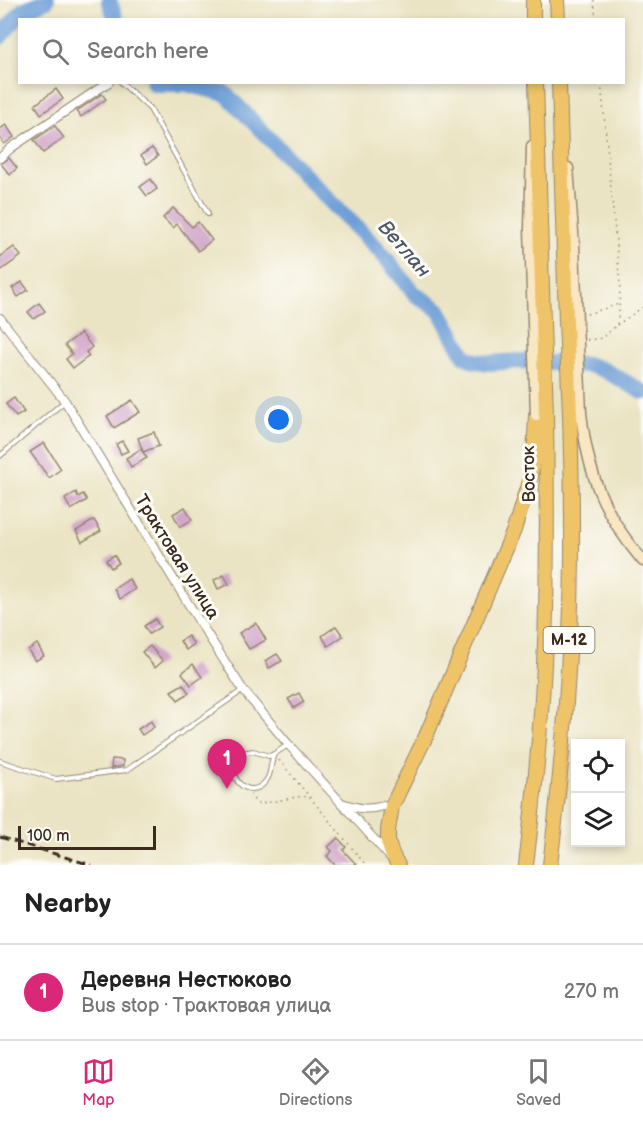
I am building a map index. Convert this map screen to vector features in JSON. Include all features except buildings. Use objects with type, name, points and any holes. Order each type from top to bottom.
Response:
[{"type":"highway","points":[[533,0],[534,18]]},
{"type":"highway","points":[[557,0],[558,18]]},
{"type":"highway","name":"Восток","points":[[526,865],[538,754],[545,641],[548,524],[538,322],[535,84]]},
{"type":"highway","name":"М-12","points":[[550,865],[562,753],[569,642],[575,414],[575,319],[560,84]]},
{"type":"highway","points":[[398,865],[388,842],[392,806],[426,736],[514,530],[530,478],[541,415]]},
{"type":"main road","points":[[575,414],[594,481],[601,497],[618,529],[643,561]]},
{"type":"street","points":[[0,158],[11,148],[106,84]]},
{"type":"street","name":"Трактовая улица","points":[[0,318],[65,401],[243,690],[340,803],[398,865]]},
{"type":"street","points":[[340,803],[360,809],[384,806]]},
{"type":"lane","points":[[123,84],[150,109],[208,214]]},
{"type":"lane","points":[[0,456],[65,401]]},
{"type":"lane","points":[[0,761],[56,779],[127,770],[243,690]]},
{"type":"lane","points":[[274,754],[268,779],[258,787],[247,788],[240,784],[233,774],[237,758],[247,752],[253,751],[269,756],[288,744]]},
{"type":"path","points":[[594,0],[596,18]]},
{"type":"path","points":[[601,84],[619,275],[617,325]]},
{"type":"path","points":[[575,319],[619,304]]},
{"type":"path","points":[[579,340],[602,338],[643,307]]},
{"type":"path","points":[[274,754],[366,865]]},
{"type":"path","points":[[247,788],[256,804],[302,796],[309,797]]},
{"type":"waterway","name":"Ветлан","points":[[0,37],[23,10],[47,0]]},
{"type":"waterway","name":"Ветлан","points":[[109,0],[115,18]]},
{"type":"waterway","name":"Ветлан","points":[[155,84],[186,84]]},
{"type":"waterway","name":"Ветлан","points":[[186,84],[226,94],[379,250],[415,294],[439,310],[465,356],[475,361],[490,363],[519,361],[589,365],[604,370],[643,392]]},
{"type":"railway","points":[[0,837],[91,865]]},
{"type":"place","name":"Деревня Нестюково","points":[[227,789]]}]
